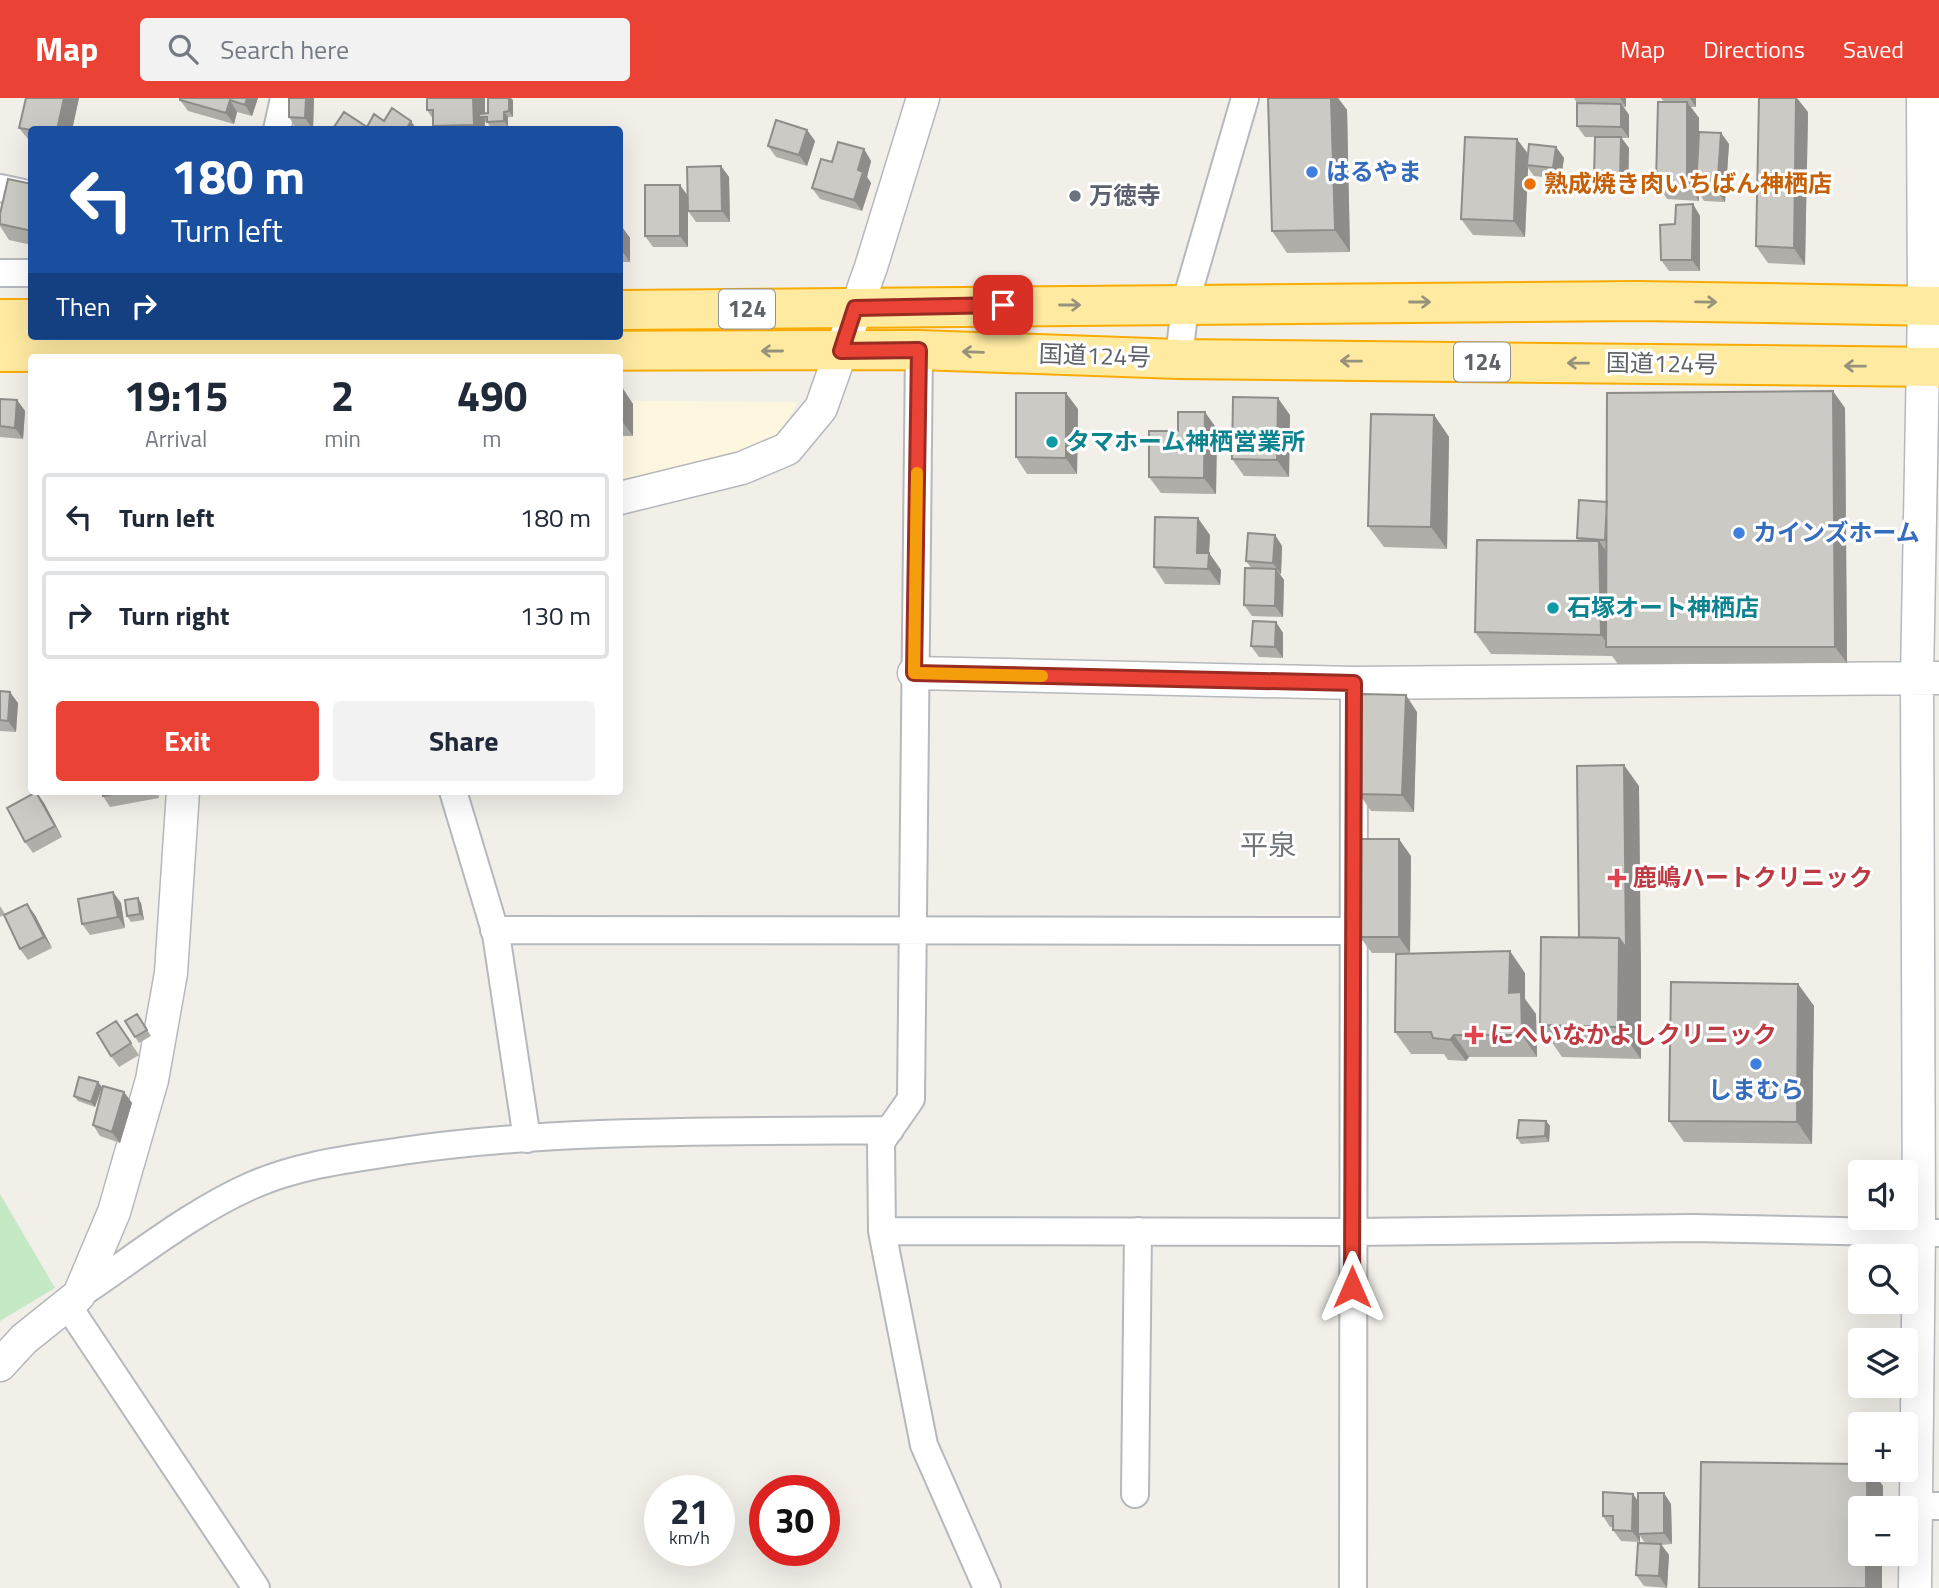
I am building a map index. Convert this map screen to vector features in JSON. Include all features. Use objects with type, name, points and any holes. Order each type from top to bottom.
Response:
[{"type":"highway","name":"国道124号","points":[[623,310],[1638,301],[1931,306]]},
{"type":"highway","points":[[0,319],[28,319]]},
{"type":"highway","name":"国道124号","points":[[0,352],[180,348],[919,350],[1180,359],[1931,367]]},
{"type":"street","points":[[278,126],[284,98]]},
{"type":"street","points":[[623,497],[741,468],[787,449],[821,408],[871,267],[923,98]]},
{"type":"street","points":[[1180,359],[1185,304],[1245,98]]},
{"type":"street","points":[[1915,1588],[1926,1506],[1929,1232],[1928,678],[1931,306],[1923,98]]},
{"type":"street","points":[[0,188],[28,194]]},
{"type":"street","points":[[0,273],[28,273]]},
{"type":"street","points":[[919,350],[911,1098],[881,1142],[882,1231],[924,1446],[987,1588]]},
{"type":"street","points":[[914,673],[1354,683],[1928,678]]},
{"type":"street","points":[[1353,1588],[1354,683]]},
{"type":"street","points":[[183,795],[171,973],[152,1080],[114,1212],[72,1312],[257,1588]]},
{"type":"street","points":[[454,795],[494,930],[527,1139]]},
{"type":"street","points":[[494,930],[1354,931]]},
{"type":"street","points":[[0,1365],[24,1339],[79,1295],[218,1202],[254,1184],[316,1164],[460,1143],[629,1133],[890,1129]]},
{"type":"street","points":[[882,1231],[1352,1232],[1693,1228],[1929,1232]]},
{"type":"street","points":[[1135,1494],[1138,1231]]},
{"type":"shaded area","points":[[623,401],[798,402],[778,437],[735,453],[623,483]]},
{"type":"green space","points":[[0,1194],[55,1288],[0,1321]]},
{"type":"building","points":[[26,98],[64,98],[58,126],[19,128]]},
{"type":"building","points":[[180,98],[247,98],[245,105],[230,100],[226,113]]},
{"type":"building","points":[[289,98],[306,98],[305,118],[289,117]]},
{"type":"building","points":[[427,98],[473,98],[474,125],[433,126],[433,110],[427,110]]},
{"type":"building","points":[[488,98],[509,98],[509,111],[504,112],[504,121],[487,122],[487,117],[479,117],[479,114],[488,113]]},
{"type":"building","points":[[1268,98],[1331,98],[1335,230],[1272,231]]},
{"type":"building","points":[[1759,98],[1796,98],[1794,248],[1756,246]]},
{"type":"building","points":[[1658,102],[1687,102],[1687,184],[1656,182]]},
{"type":"building","points":[[1577,103],[1621,104],[1621,127],[1577,126]]},
{"type":"building","points":[[392,108],[411,121],[408,126],[368,126],[374,114],[384,121]]},
{"type":"building","points":[[344,112],[365,126],[335,126]]},
{"type":"building","points":[[776,120],[807,130],[799,155],[768,146]]},
{"type":"building","points":[[1699,132],[1721,133],[1717,191],[1696,189]]},
{"type":"building","points":[[1465,137],[1517,139],[1514,221],[1461,219]]},
{"type":"building","points":[[1595,137],[1621,137],[1620,178],[1594,177]]},
{"type":"building","points":[[838,142],[864,149],[858,170],[863,172],[854,200],[812,188],[821,159],[832,162]]},
{"type":"building","points":[[1529,144],[1556,147],[1553,168],[1527,165]]},
{"type":"building","points":[[721,166],[722,211],[688,211],[687,167]]},
{"type":"building","points":[[8,179],[28,183],[28,230],[0,224]]},
{"type":"building","points":[[645,185],[680,185],[680,236],[645,236]]},
{"type":"building","points":[[1693,204],[1692,260],[1661,260],[1660,225],[1675,224],[1676,205]]},
{"type":"building","points":[[1833,391],[1835,647],[1606,647],[1607,393]]},
{"type":"building","points":[[1016,393],[1066,393],[1066,458],[1016,457]]},
{"type":"building","points":[[1233,397],[1278,398],[1277,460],[1232,459]]},
{"type":"building","points":[[0,399],[17,400],[15,428],[0,426]]},
{"type":"building","points":[[1178,412],[1205,412],[1204,478],[1149,477],[1149,431],[1178,431]]},
{"type":"building","points":[[1371,414],[1434,415],[1431,527],[1368,526]]},
{"type":"building","points":[[1579,500],[1607,502],[1605,540],[1577,538]]},
{"type":"building","points":[[1155,517],[1198,518],[1197,553],[1209,553],[1208,569],[1154,567]]},
{"type":"building","points":[[1248,533],[1275,535],[1273,563],[1246,561]]},
{"type":"building","name":"石塚オート神栖店","points":[[1477,540],[1599,541],[1601,635],[1475,632]]},
{"type":"building","points":[[1245,568],[1276,569],[1275,606],[1244,605]]},
{"type":"building","points":[[1253,621],[1276,622],[1275,647],[1251,646]]},
{"type":"building","points":[[0,691],[10,692],[8,721],[0,720]]},
{"type":"building","points":[[1362,694],[1406,695],[1402,795],[1359,794]]},
{"type":"building","points":[[1624,765],[1626,948],[1619,938],[1579,937],[1577,766]]},
{"type":"building","points":[[31,795],[38,795],[55,826],[25,842],[7,808]]},
{"type":"building","points":[[1360,839],[1399,839],[1399,937],[1360,937]]},
{"type":"building","points":[[113,892],[118,917],[82,924],[78,899]]},
{"type":"building","points":[[138,898],[140,914],[127,916],[125,900]]},
{"type":"building","points":[[27,904],[44,937],[20,949],[4,915]]},
{"type":"building","points":[[1541,937],[1619,938],[1618,1027],[1540,1025]]},
{"type":"building","name":"にへいなかよしクリニック","points":[[1510,951],[1509,993],[1521,992],[1522,1035],[1454,1035],[1450,1040],[1433,1038],[1431,1032],[1395,1032],[1396,954]]},
{"type":"building","points":[[1671,982],[1798,984],[1797,1122],[1669,1121]]},
{"type":"building","points":[[137,1014],[147,1030],[135,1037],[125,1021]]},
{"type":"building","points":[[116,1021],[131,1043],[111,1056],[97,1033]]},
{"type":"building","points":[[79,1077],[98,1082],[91,1102],[74,1096]]},
{"type":"building","points":[[103,1086],[124,1092],[112,1132],[93,1125]]},
{"type":"building","points":[[1519,1120],[1546,1121],[1545,1136],[1517,1138]]},
{"type":"building","points":[[1701,1462],[1848,1464],[1848,1482],[1867,1482],[1867,1496],[1848,1496],[1848,1566],[1866,1566],[1866,1588],[1699,1588]]},
{"type":"building","points":[[1603,1492],[1633,1494],[1632,1531],[1613,1530],[1613,1516],[1603,1516]]},
{"type":"building","points":[[1638,1493],[1664,1493],[1664,1533],[1638,1534]]},
{"type":"building","points":[[1638,1543],[1661,1544],[1659,1576],[1636,1575]]},
{"type":"slow traffic","points":[[917,473],[914,673],[1042,676]]},
{"type":"place","name":"はるやま","points":[[1312,172]]},
{"type":"place","name":"熟成焼き肉いちばん神栖店","points":[[1530,184]]},
{"type":"place","name":"万徳寺","points":[[1075,196]]},
{"type":"place","name":"タマホーム神栖営業所","points":[[1052,442]]},
{"type":"place","name":"カインズホーム","points":[[1739,533]]},
{"type":"place","name":"石塚オート神栖店","points":[[1553,608]]},
{"type":"place","name":"鹿嶋ハートクリニック","points":[[1617,878]]},
{"type":"place","name":"にへいなかよしクリニック","points":[[1474,1035]]},
{"type":"place","name":"しまむら","points":[[1756,1064]]},
{"type":"district","name":"平泉","points":[[1268,845]]},
{"type":"route","points":[[1003,305],[855,308],[841,351],[919,350],[914,673],[1354,683],[1352,1287]]}]
